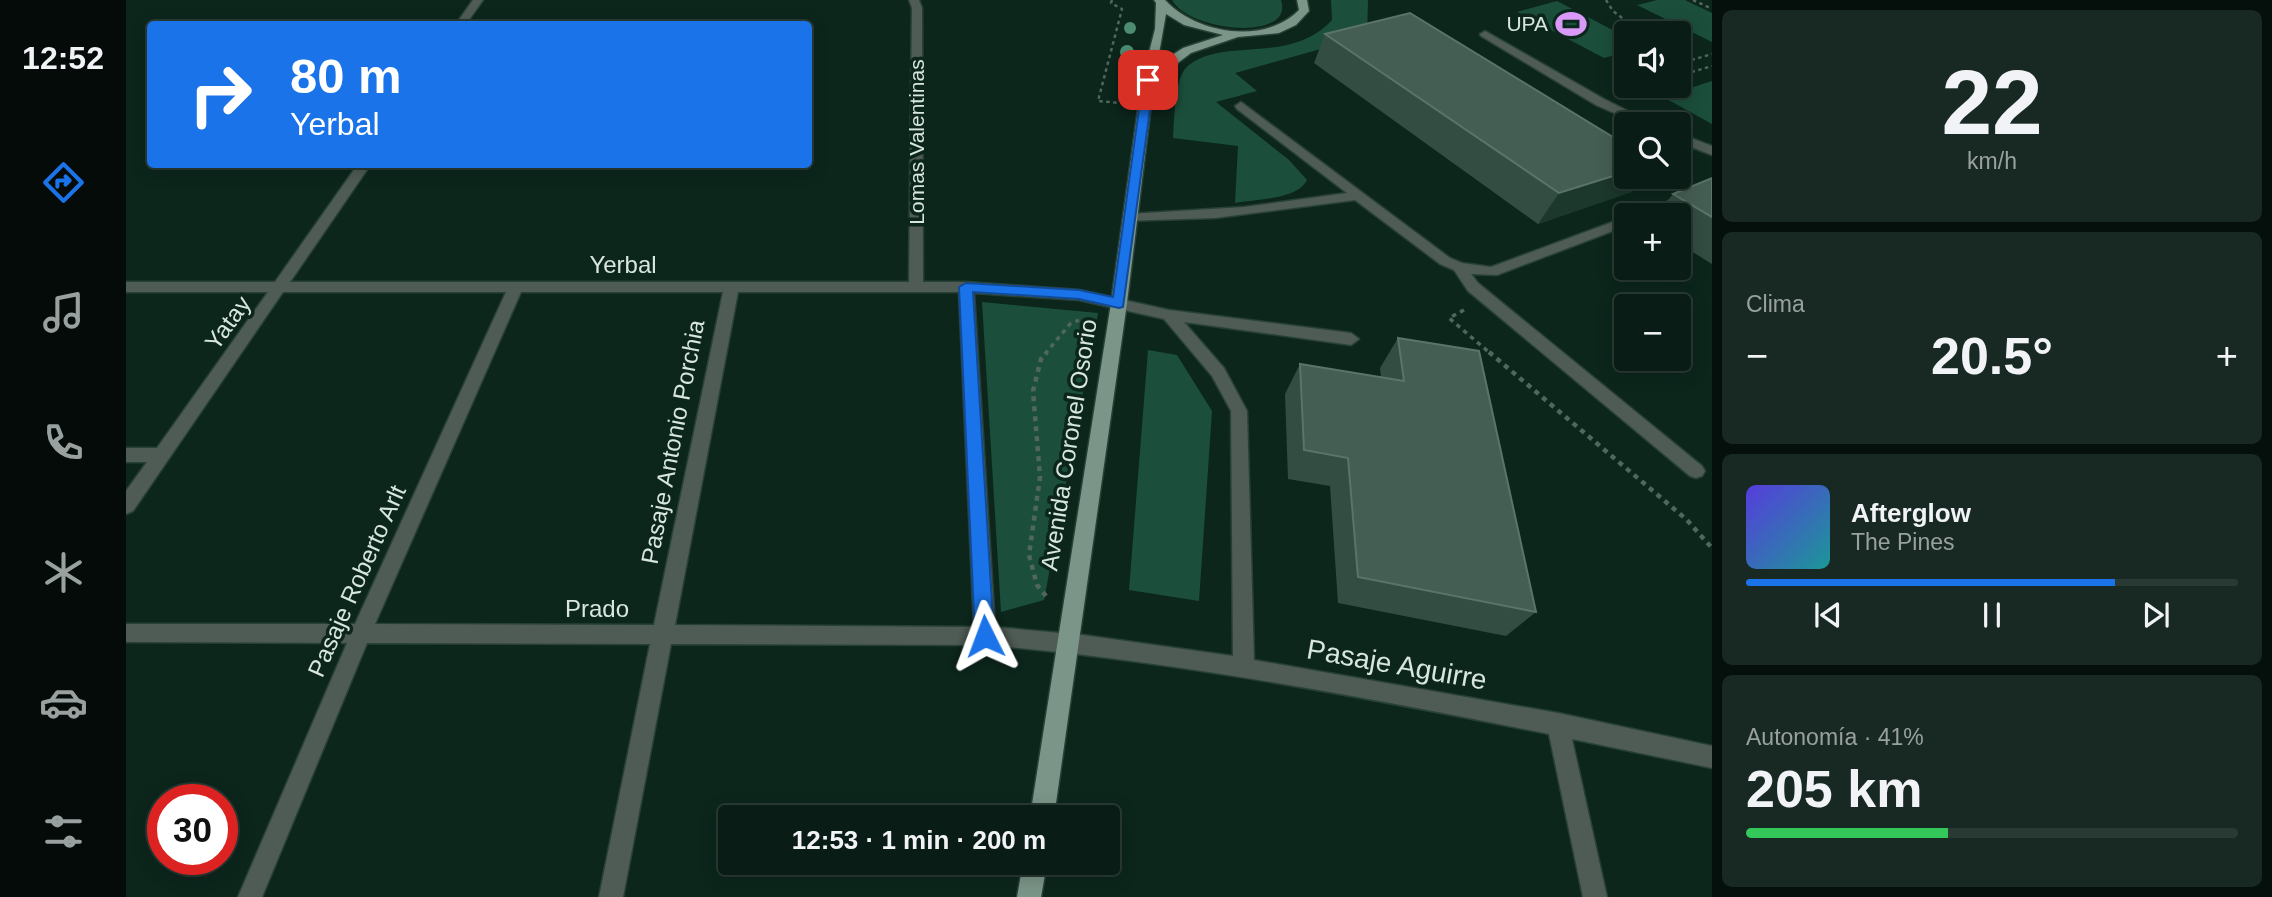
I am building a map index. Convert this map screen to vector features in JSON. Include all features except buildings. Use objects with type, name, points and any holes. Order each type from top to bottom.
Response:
[{"type":"main road","points":[[1148,80],[1161,66],[1201,44],[1289,26],[1299,19],[1304,11],[1302,0]]},
{"type":"main road","name":"Avenida Coronel Osorio","points":[[1044,805],[1119,303],[1144,106],[1160,29],[1160,2]]},
{"type":"main road","points":[[1160,2],[1171,14],[1198,26],[1232,33],[1255,34]]},
{"type":"main road","points":[[1030,897],[1033,875]]},
{"type":"street","points":[[463,21],[478,0]]},
{"type":"street","name":"Lomas Valentinas","points":[[914,0],[917,8],[916,285]]},
{"type":"street","points":[[1485,34],[1600,102],[1622,112]]},
{"type":"street","points":[[1241,106],[1445,261],[1459,267],[1492,272],[1614,226]]},
{"type":"street","points":[[1691,142],[1712,151]]},
{"type":"street","name":"Yatay","points":[[126,506],[281,288],[362,168]]},
{"type":"street","points":[[1673,203],[1712,188]]},
{"type":"street","points":[[1129,218],[1193,215],[1314,203],[1358,195]]},
{"type":"street","points":[[1459,267],[1473,287],[1696,471]]},
{"type":"street","name":"Yerbal","points":[[126,287],[966,287],[1079,295],[1169,315],[1351,339]]},
{"type":"street","name":"Pasaje Antonio Porchia","points":[[611,897],[660,636],[732,287]]},
{"type":"street","points":[[966,287],[985,636]]},
{"type":"street","name":"Pasaje Roberto Arlt","points":[[250,897],[361,634],[515,288]]},
{"type":"street","points":[[1169,315],[1224,381],[1233,395],[1238,411],[1244,666]]},
{"type":"street","points":[[126,455],[160,455]]},
{"type":"street","name":"Prado","points":[[126,634],[985,636],[1069,632]]},
{"type":"street","name":"Pasaje Aguirre","points":[[1069,632],[1558,724],[1712,757]]},
{"type":"street","points":[[1558,724],[1595,897]]},
{"type":"path","points":[[1112,0],[1111,3],[1122,9],[1098,101],[1144,106]]},
{"type":"path","points":[[1606,0],[1613,11],[1626,21]]},
{"type":"path","points":[[1693,0],[1712,9]]},
{"type":"path","points":[[1691,60],[1712,54]]},
{"type":"path","points":[[1691,72],[1712,66]]},
{"type":"path","points":[[1487,299],[1448,318],[1686,519],[1712,548]]},
{"type":"path","points":[[1069,632],[1037,585],[1031,569],[1031,536],[1040,477],[1033,391],[1035,374],[1041,359],[1070,324],[1119,303]]},
{"type":"green space","points":[[1172,0],[1281,0],[1281,13],[1272,22],[1257,27],[1238,28],[1198,19],[1182,11]]},
{"type":"green space","points":[[1331,0],[1368,0],[1367,36],[1235,73],[1257,91],[1216,102],[1289,160],[1307,180],[1302,187],[1285,195],[1235,203],[1238,146],[1173,138],[1182,74],[1199,59],[1215,54],[1295,43],[1315,34],[1332,20]]},
{"type":"green space","points":[[1657,0],[1685,0],[1712,13],[1712,42],[1691,32],[1691,21],[1669,21],[1637,5]]},
{"type":"green space","name":"UPA","points":[[1557,1],[1614,31],[1614,55],[1604,58],[1517,12]]},
{"type":"green space","points":[[1712,81],[1712,124],[1665,98],[1691,98],[1691,88]]},
{"type":"green space","points":[[982,302],[1098,313],[1044,600],[1001,612]]},
{"type":"green space","points":[[1148,350],[1177,355],[1212,411],[1199,601],[1129,590]]},
{"type":"place","name":"UPA","points":[[1571,24]]},
{"type":"route","points":[[985,636],[966,287],[1079,295],[1119,303],[1148,80]]}]
